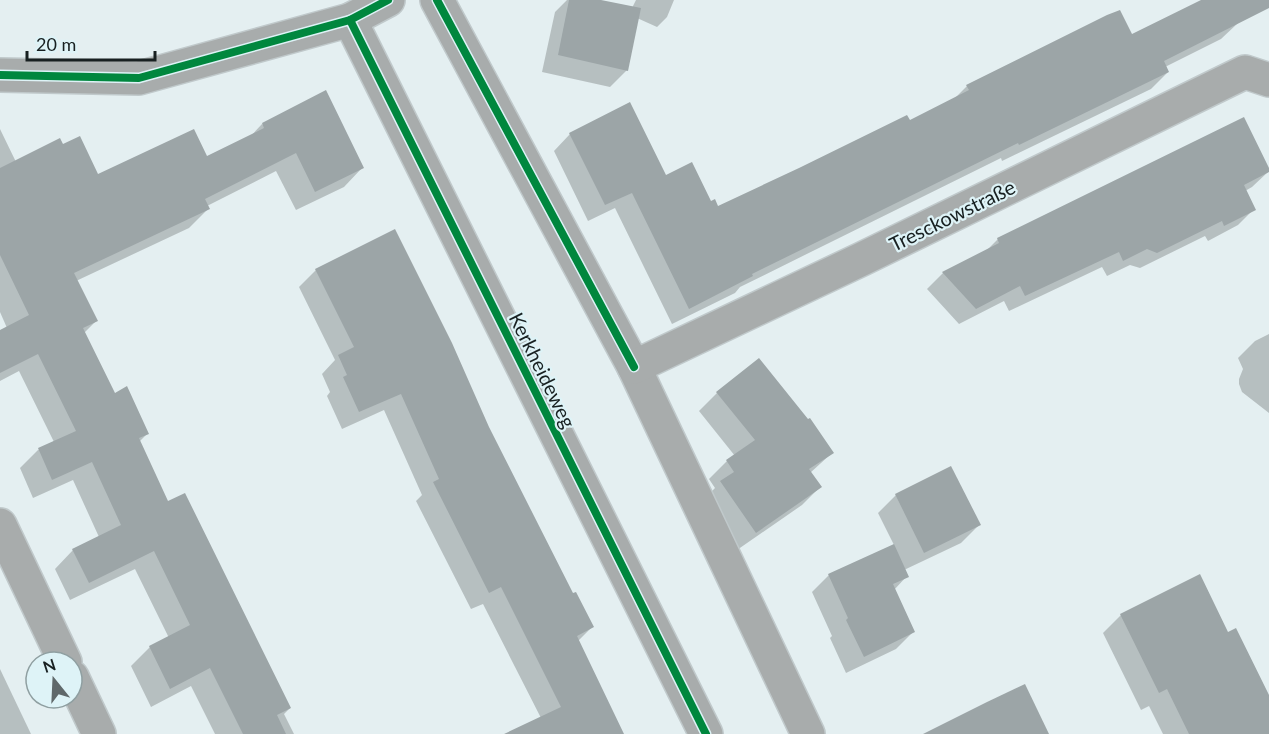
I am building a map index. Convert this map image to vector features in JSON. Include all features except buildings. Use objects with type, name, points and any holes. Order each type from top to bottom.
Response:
[{"type":"street","points":[[0,75],[139,78],[350,20],[388,0]]},
{"type":"street","points":[[437,0],[634,367],[808,734]]},
{"type":"street","name":"Kerkheideweg","points":[[350,20],[706,734]]},
{"type":"street","name":"Tresckowstraße","points":[[634,367],[862,259],[1245,72],[1269,80]]},
{"type":"street","points":[[0,525],[59,650]]},
{"type":"street","points":[[84,702],[99,734]]},
{"type":"cycle path","points":[[0,75],[139,78],[350,20],[388,0]]},
{"type":"cycle path","points":[[437,0],[634,367]]},
{"type":"cycle path","points":[[350,20],[706,734]]}]
